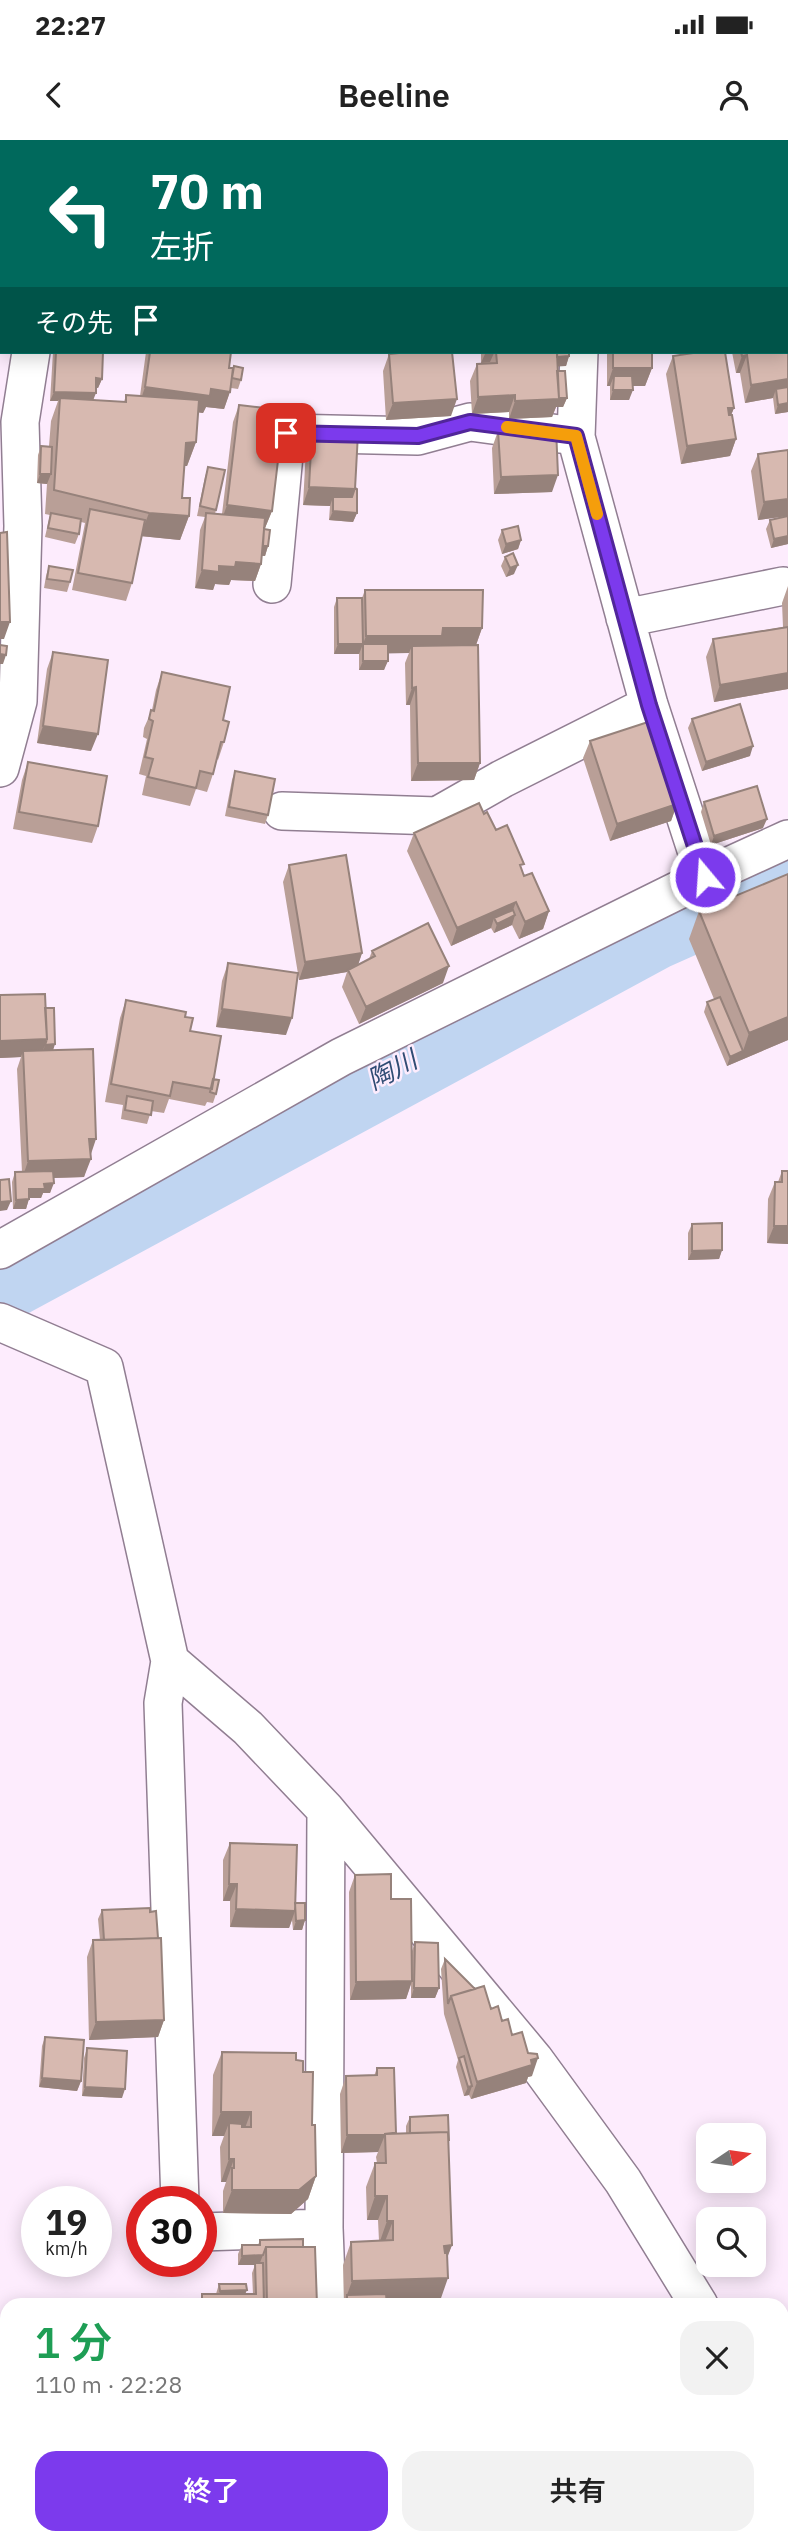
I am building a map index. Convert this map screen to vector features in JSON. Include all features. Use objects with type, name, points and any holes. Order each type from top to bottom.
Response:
[{"type":"street","points":[[0,768],[18,701],[23,526],[20,422],[31,354]]},
{"type":"street","points":[[579,354],[576,436],[649,705],[705,877]]},
{"type":"street","points":[[272,584],[286,433],[418,436],[470,422],[576,436]]},
{"type":"street","points":[[625,618],[783,586]]},
{"type":"street","points":[[282,811],[437,816],[502,779],[649,705]]},
{"type":"street","points":[[0,1250],[341,1057],[705,877],[788,839]]},
{"type":"street","points":[[0,1322],[104,1367],[170,1661],[163,1703],[179,2186]]},
{"type":"street","points":[[170,1661],[248,1728],[326,1810],[534,2059],[622,2181],[695,2298]]},
{"type":"street","points":[[326,1810],[324,2228],[327,2298]]},
{"type":"street","points":[[217,2231],[324,2228]]},
{"type":"building","points":[[56,354],[103,354],[102,379],[96,378],[96,393],[54,392]]},
{"type":"building","points":[[150,354],[231,354],[229,368],[233,368],[230,392],[211,389],[210,396],[145,387]]},
{"type":"building","points":[[389,354],[452,354],[457,399],[393,403]]},
{"type":"building","points":[[496,354],[557,354],[559,399],[515,401],[515,395],[478,397],[477,364],[497,363]]},
{"type":"building","points":[[613,354],[652,354],[652,368],[613,368]]},
{"type":"building","points":[[725,354],[734,408],[728,408],[729,415],[732,415],[736,439],[687,446],[673,356]]},
{"type":"building","points":[[742,354],[788,354],[788,379],[751,385],[747,355]]},
{"type":"building","points":[[234,366],[243,368],[241,380],[232,378]]},
{"type":"building","points":[[557,371],[565,371],[567,398],[559,398]]},
{"type":"building","points":[[614,376],[632,376],[633,390],[613,390]]},
{"type":"building","points":[[788,387],[788,403],[778,405],[776,389]]},
{"type":"building","points":[[126,395],[199,400],[196,442],[186,443],[182,498],[190,498],[189,516],[149,513],[54,490],[60,398],[126,402]]},
{"type":"building","points":[[239,405],[284,410],[272,511],[227,505]]},
{"type":"building","points":[[556,428],[558,475],[501,477],[498,431]]},
{"type":"building","points":[[312,431],[358,433],[355,489],[309,487]]},
{"type":"building","points":[[41,446],[52,447],[51,474],[40,474]]},
{"type":"building","points":[[788,450],[788,499],[764,502],[758,454]]},
{"type":"building","points":[[208,467],[225,470],[216,510],[200,506]]},
{"type":"building","points":[[355,488],[357,513],[333,511],[333,497],[352,497]]},
{"type":"building","points":[[90,509],[145,520],[132,583],[78,573]]},
{"type":"building","points":[[51,513],[81,519],[79,534],[48,528]]},
{"type":"building","points":[[206,513],[265,518],[261,564],[236,562],[235,567],[219,566],[219,572],[202,570]]},
{"type":"building","points":[[788,516],[788,536],[774,539],[770,520]]},
{"type":"building","points":[[518,526],[521,540],[506,544],[502,530]]},
{"type":"building","points":[[264,529],[270,530],[268,546],[263,546]]},
{"type":"building","points":[[7,532],[10,622],[0,622],[0,533]]},
{"type":"building","points":[[513,553],[518,565],[510,568],[505,557]]},
{"type":"building","points":[[49,566],[73,570],[70,582],[47,579]]},
{"type":"building","points":[[365,590],[483,590],[482,628],[443,628],[442,636],[366,636]]},
{"type":"building","points":[[337,598],[362,598],[363,644],[338,644]]},
{"type":"building","points":[[788,627],[788,673],[720,685],[713,639]]},
{"type":"building","points":[[363,644],[388,644],[388,661],[363,661]]},
{"type":"building","points":[[0,645],[7,646],[6,655],[0,654]]},
{"type":"building","points":[[478,645],[480,763],[418,763],[416,687],[412,688],[412,646]]},
{"type":"building","points":[[53,652],[108,660],[98,734],[43,726]]},
{"type":"building","points":[[162,672],[230,687],[223,720],[229,722],[224,742],[221,742],[213,774],[200,771],[196,788],[148,777],[153,759],[145,757],[153,721],[149,719],[151,710],[154,711]]},
{"type":"building","points":[[740,704],[753,746],[706,762],[692,719]]},
{"type":"building","points":[[651,721],[677,804],[617,824],[590,741]]},
{"type":"building","points":[[28,762],[107,776],[98,826],[19,812]]},
{"type":"building","points":[[235,771],[275,779],[268,815],[229,807]]},
{"type":"building","points":[[757,786],[767,819],[714,836],[704,802]]},
{"type":"building","points":[[479,803],[496,830],[507,825],[524,864],[520,865],[524,876],[532,873],[549,911],[525,922],[516,902],[457,928],[414,833]]},
{"type":"building","points":[[346,855],[362,953],[305,962],[289,865]]},
{"type":"building","points":[[788,874],[788,1017],[749,1033],[699,911]]},
{"type":"building","points":[[513,910],[515,915],[497,924],[494,918]]},
{"type":"building","points":[[428,923],[449,966],[366,1007],[348,970],[375,956],[372,951]]},
{"type":"building","points":[[228,963],[298,973],[292,1018],[222,1009]]},
{"type":"building","points":[[45,994],[47,1039],[0,1041],[0,995]]},
{"type":"building","points":[[720,997],[743,1051],[730,1057],[707,1002]]},
{"type":"building","points":[[126,1000],[186,1012],[185,1017],[193,1018],[190,1031],[221,1036],[212,1089],[173,1082],[170,1096],[111,1084]]},
{"type":"building","points":[[45,1008],[54,1008],[55,1044],[45,1045]]},
{"type":"building","points":[[93,1049],[96,1139],[89,1139],[91,1159],[28,1161],[23,1051]]},
{"type":"building","points":[[213,1079],[219,1080],[216,1094],[210,1092]]},
{"type":"building","points":[[127,1096],[153,1101],[151,1115],[125,1110]]},
{"type":"building","points":[[53,1171],[54,1183],[44,1184],[45,1189],[29,1189],[29,1199],[16,1200],[15,1172]]},
{"type":"building","points":[[782,1171],[788,1171],[788,1226],[774,1226],[775,1182],[782,1182]]},
{"type":"building","points":[[9,1179],[11,1201],[0,1202],[0,1180]]},
{"type":"building","points":[[722,1223],[722,1250],[692,1251],[692,1224]]},
{"type":"building","points":[[230,1843],[297,1845],[295,1911],[236,1909],[237,1884],[229,1884]]},
{"type":"building","points":[[391,1874],[391,1899],[411,1899],[412,1981],[356,1982],[355,1875]]},
{"type":"building","points":[[295,1903],[305,1903],[305,1920],[296,1921]]},
{"type":"building","points":[[150,1908],[150,1912],[156,1911],[158,1938],[104,1940],[102,1910]]},
{"type":"building","points":[[161,1938],[164,2020],[96,2022],[93,1940]]},
{"type":"building","points":[[415,1942],[438,1943],[439,1988],[414,1988]]},
{"type":"building","points":[[445,1959],[475,1989],[451,1996],[448,2004]]},
{"type":"building","points":[[484,1986],[491,2009],[498,2006],[502,2021],[508,2019],[512,2035],[522,2032],[528,2053],[537,2054],[538,2058],[531,2060],[532,2065],[477,2082],[451,1996]]},
{"type":"building","points":[[45,2037],[84,2040],[81,2081],[42,2078]]},
{"type":"building","points":[[87,2048],[127,2051],[125,2089],[85,2087]]},
{"type":"building","points":[[222,2052],[296,2053],[296,2060],[303,2061],[303,2072],[313,2072],[312,2125],[315,2125],[316,2176],[299,2190],[232,2190],[234,2159],[229,2159],[229,2123],[251,2127],[251,2112],[221,2112]]},
{"type":"building","points":[[464,2056],[472,2086],[468,2087],[459,2058]]},
{"type":"building","points":[[377,2068],[394,2068],[396,2133],[347,2135],[346,2076],[377,2075]]},
{"type":"building","points":[[448,2115],[449,2141],[448,2132],[410,2133],[410,2117]]},
{"type":"building","points":[[448,2132],[452,2245],[444,2246],[447,2253],[448,2278],[352,2281],[351,2242],[393,2240],[393,2221],[387,2221],[387,2196],[375,2196],[375,2163],[386,2163],[385,2134]]},
{"type":"building","points":[[303,2239],[303,2247],[266,2247],[263,2255],[242,2256],[242,2245],[260,2245],[260,2240]]},
{"type":"building","points":[[266,2247],[315,2247],[317,2298],[267,2298]]},
{"type":"building","points":[[255,2263],[263,2263],[264,2298],[202,2298],[202,2294],[256,2294]]},
{"type":"building","points":[[219,2284],[246,2284],[247,2290],[220,2291]]},
{"type":"building","points":[[386,2294],[386,2298],[347,2298],[347,2295]]},
{"type":"waterway","name":"陶川","points":[[0,1282],[653,929],[788,869]]},
{"type":"slow traffic","points":[[507,427],[576,436],[597,514]]},
{"type":"route","points":[[286,433],[418,436],[470,422],[576,436],[649,705],[705,877]]}]
